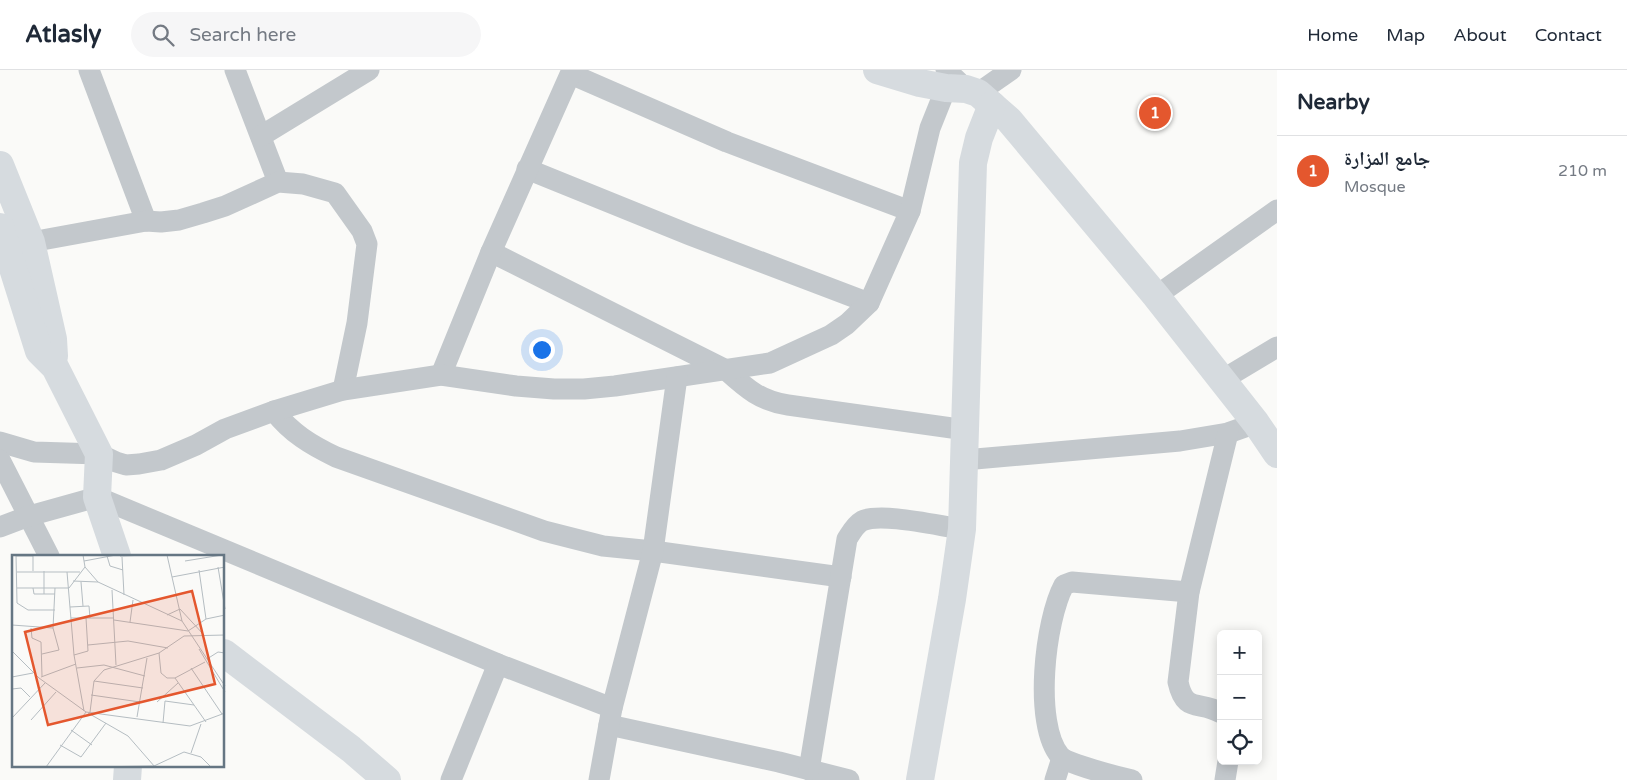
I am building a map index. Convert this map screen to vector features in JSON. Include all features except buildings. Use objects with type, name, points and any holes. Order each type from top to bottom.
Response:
[{"type":"street","points":[[89,70],[146,221]]},
{"type":"street","points":[[235,70],[278,182]]},
{"type":"street","points":[[261,136],[369,70]]},
{"type":"street","points":[[877,70],[905,80],[966,89],[1009,120],[1156,296],[1256,423],[1277,454]]},
{"type":"street","points":[[0,442],[34,452],[99,454],[126,465],[139,464],[161,460],[225,429],[274,410],[343,390],[441,375],[554,390],[584,389],[770,363],[831,335],[847,324],[869,303],[910,211],[930,128],[966,89],[1011,70]]},
{"type":"street","points":[[441,375],[491,252],[571,72],[727,142],[910,211]]},
{"type":"street","points":[[920,780],[952,599],[962,529],[973,163],[979,138],[966,89]]},
{"type":"street","points":[[0,165],[14,256],[39,350],[55,367],[99,454],[97,497],[117,555]]},
{"type":"street","points":[[527,169],[690,235],[869,303]]},
{"type":"street","points":[[14,256],[146,221],[179,220],[225,206],[278,182],[303,184],[335,193],[362,231],[367,244],[358,323],[343,390]]},
{"type":"street","points":[[1156,296],[1277,210]]},
{"type":"street","points":[[0,227],[14,256]]},
{"type":"street","points":[[491,252],[726,370],[757,396],[778,404],[966,430]]},
{"type":"street","points":[[1222,380],[1277,347]]},
{"type":"street","points":[[599,780],[610,716],[653,551],[677,377]]},
{"type":"street","points":[[274,410],[284,423],[303,439],[329,454],[357,466],[544,531],[603,546],[841,577]]},
{"type":"street","points":[[964,460],[1180,441],[1228,433],[1256,423]]},
{"type":"street","points":[[1217,712],[1183,699],[1178,682],[1189,592],[1228,433]]},
{"type":"street","points":[[0,460],[48,555]]},
{"type":"street","points":[[0,527],[29,516],[97,497],[498,664],[610,716],[778,771],[809,770],[849,780]]},
{"type":"street","points":[[809,770],[847,539],[852,530],[861,522],[880,517],[962,529]]},
{"type":"street","points":[[1132,780],[1101,772],[1062,758],[1056,748],[1050,733],[1044,705],[1044,680],[1053,612],[1064,585],[1072,582],[1189,592]]},
{"type":"street","points":[[225,654],[351,750],[387,780]]},
{"type":"street","points":[[451,780],[498,664]]},
{"type":"street","points":[[1055,780],[1062,758]]},
{"type":"street","points":[[1225,780],[1227,765]]},
{"type":"place","name":"جامع المزارة","points":[[1155,113]]}]
